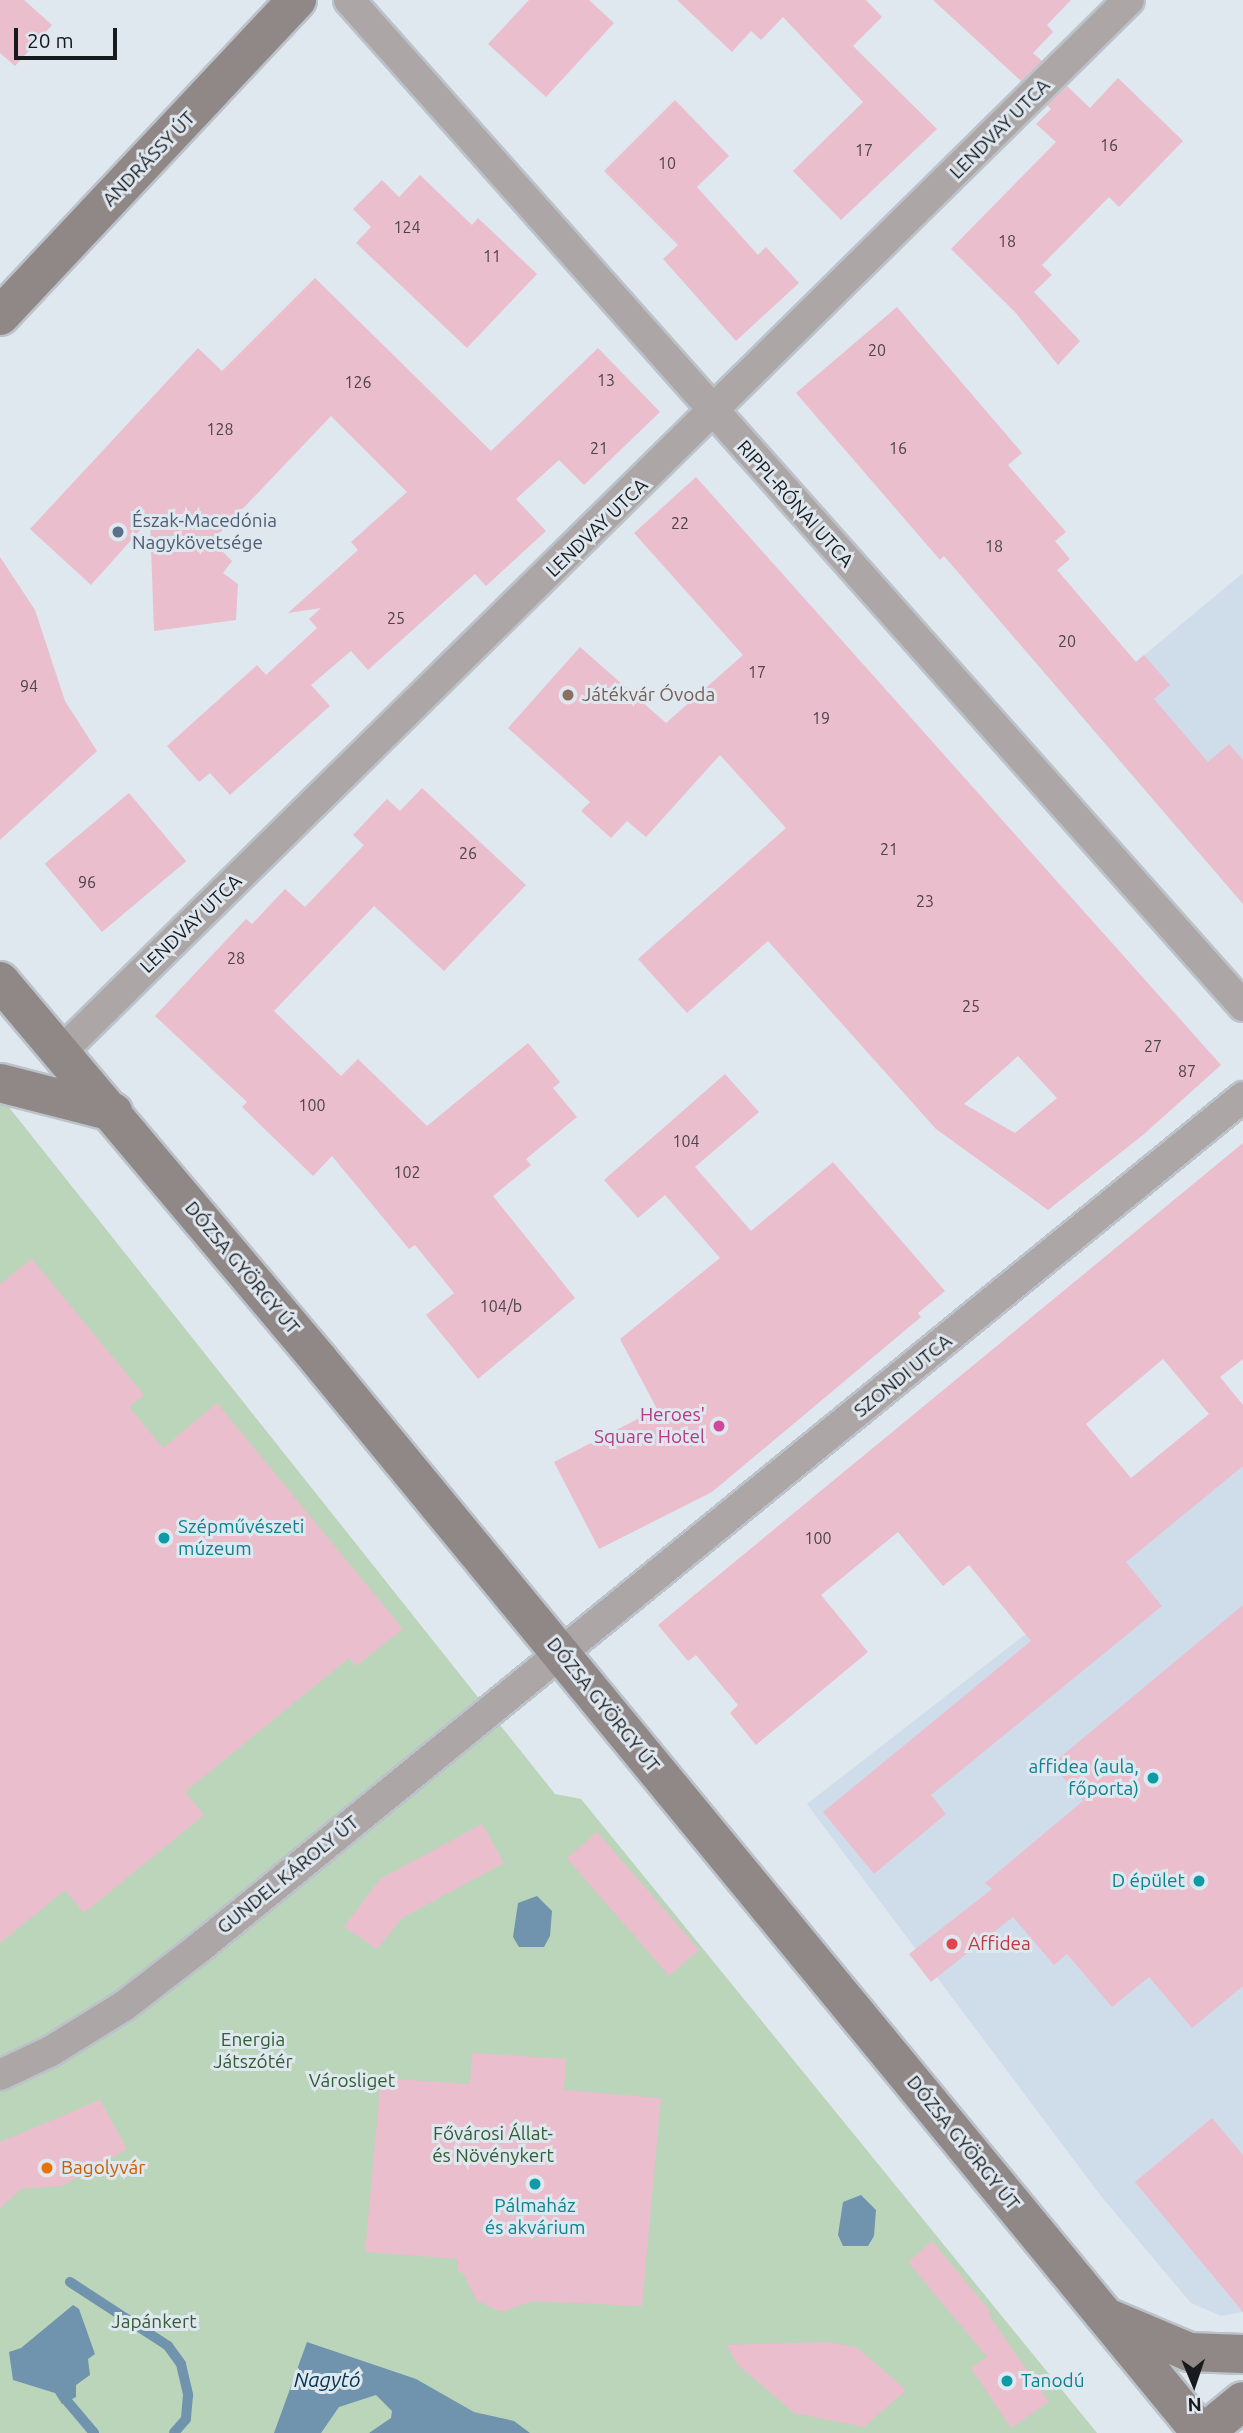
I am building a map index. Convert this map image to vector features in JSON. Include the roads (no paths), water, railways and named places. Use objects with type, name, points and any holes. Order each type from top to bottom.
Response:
[{"type":"main road","name":"ANDRÁSSY ÚT","points":[[0,316],[297,0]]},
{"type":"main road","name":"DÓZSA GYÖRGY ÚT","points":[[0,981],[113,1112],[1202,2433]]},
{"type":"main road","points":[[0,1083],[113,1112]]},
{"type":"main road","points":[[1106,2317],[1189,2352],[1243,2354]]},
{"type":"main road","points":[[1202,2433],[1243,2401]]},
{"type":"street","name":"RIPPL-RÓNAI UTCA","points":[[349,0],[379,38],[1243,1006]]},
{"type":"street","name":"LENDVAY UTCA","points":[[61,1052],[714,413],[1129,0]]},
{"type":"street","name":"SZONDI UTCA","points":[[561,1654],[1243,1097]]},
{"type":"street","name":"GUNDEL KÁROLY ÚT","points":[[0,2075],[51,2051],[124,2006],[561,1654]]},
{"type":"water","points":[[537,1896],[552,1911],[550,1936],[544,1947],[519,1947],[513,1937],[518,1903]]},
{"type":"water","points":[[861,2195],[876,2210],[874,2236],[868,2246],[843,2246],[838,2235],[843,2202]]},
{"type":"water","points":[[73,2305],[79,2309],[95,2354],[88,2359],[90,2375],[76,2385],[76,2397],[62,2404],[55,2393],[13,2380],[9,2352],[21,2348]]},
{"type":"water","name":"Nagytó","points":[[307,2342],[416,2379],[474,2412],[514,2421],[530,2433],[369,2433],[391,2418],[392,2411],[376,2395],[339,2407],[321,2433],[274,2433]]},
{"type":"waterway","points":[[70,2282],[168,2346],[181,2364],[188,2395],[186,2419],[174,2433]]},
{"type":"waterway","points":[[67,2401],[94,2433]]},
{"type":"place","name":"Észak-Macedónia Nagykövetsége","points":[[118,532]]},
{"type":"place","name":"Játékvár Óvoda","points":[[568,695]]},
{"type":"place","name":"Heroes' Square Hotel","points":[[719,1426]]},
{"type":"place","name":"Szépművészeti múzeum","points":[[164,1538]]},
{"type":"place","name":"affidea (aula, főporta)","points":[[1153,1778]]},
{"type":"place","name":"D épület","points":[[1199,1881]]},
{"type":"place","name":"Affidea","points":[[952,1944]]},
{"type":"place","name":"Bagolyvár","points":[[47,2168]]},
{"type":"place","name":"Pálmaház és akvárium","points":[[535,2184]]},
{"type":"place","name":"Tanodú","points":[[1007,2381]]},
{"type":"park label","name":"Energia Játszótér","points":[[253,2051]]},
{"type":"park label","name":"Városliget","points":[[352,2081]]},
{"type":"park label","name":"Fővárosi Állat- és Növénykert","points":[[493,2145]]},
{"type":"park label","name":"Japánkert","points":[[154,2322]]}]
